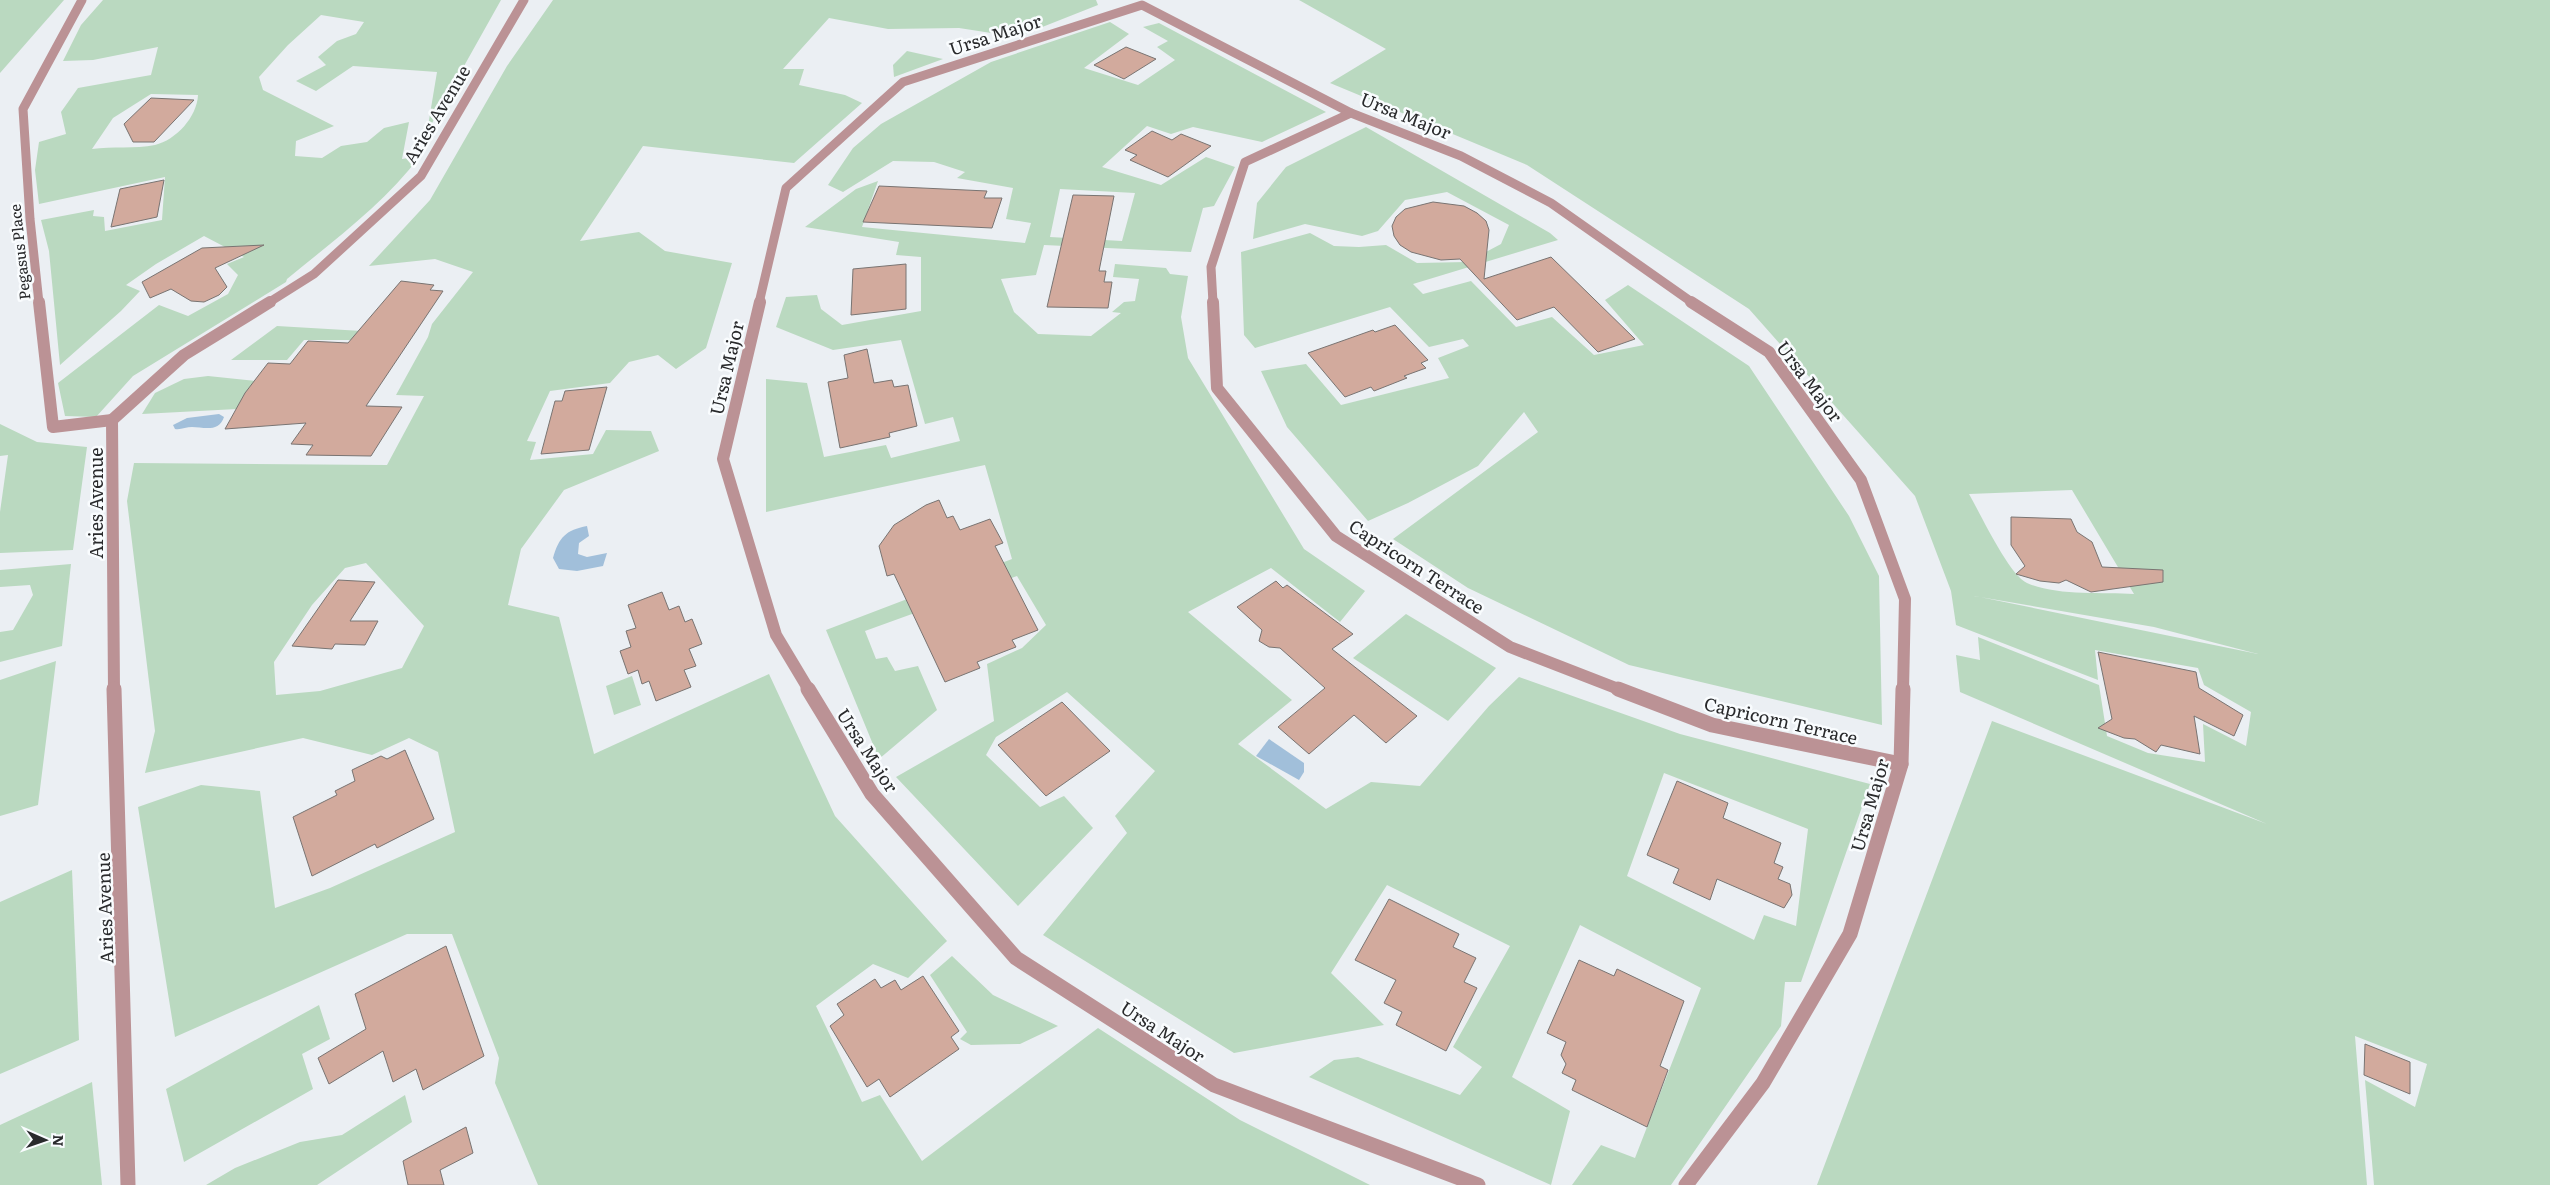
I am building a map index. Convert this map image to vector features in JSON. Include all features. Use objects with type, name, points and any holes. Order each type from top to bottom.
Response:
[{"type":"street","name":"Pegasus Place","points":[[82,0],[22,109],[30,210],[53,427],[112,420]]},
{"type":"street","name":"Aries Avenue","points":[[128,1185],[113,641],[112,420],[184,354],[314,274],[421,176],[524,0]]},
{"type":"street","name":"Ursa Major","points":[[1478,1185],[1214,1085],[1016,958],[872,794],[776,635],[722,459],[786,188],[903,82],[1142,5],[1351,113],[1461,156],[1551,203],[1652,276],[1769,352],[1861,480],[1905,599],[1901,764],[1850,934],[1763,1084],[1686,1185]]},
{"type":"street","name":"Capricorn Terrace","points":[[1351,113],[1245,162],[1211,267],[1217,388],[1336,536],[1510,647],[1712,725],[1901,764]]},
{"type":"green space","points":[[0,0],[64,0],[0,73]]},
{"type":"green space","points":[[103,0],[501,0],[427,132],[437,72],[353,66],[316,91],[296,81],[326,65],[318,57],[337,41],[356,34],[364,22],[321,15],[288,45],[259,77],[263,90],[334,126],[296,141],[295,156],[322,158],[341,146],[367,142],[384,128],[409,122],[402,159],[420,156],[406,174],[374,206],[287,279],[286,282],[133,376],[96,417],[65,416],[58,383],[159,305],[188,316],[228,294],[238,275],[227,264],[244,257],[204,236],[156,264],[126,285],[140,291],[121,311],[60,365],[49,251],[41,220],[94,210],[93,216],[104,217],[105,231],[162,220],[165,177],[39,204],[35,170],[39,142],[66,134],[61,112],[78,88],[151,75],[158,47],[93,60],[63,61],[81,25]],"holes":[[[151,94],[198,95],[194,111],[184,126],[178,133],[163,142],[147,146],[92,149],[113,118]]]},
{"type":"green space","points":[[553,0],[1096,0],[1098,5],[1017,37],[959,28],[888,29],[829,18],[783,69],[804,69],[799,85],[845,95],[862,103],[794,163],[643,146],[580,241],[639,232],[665,251],[732,263],[706,348],[676,369],[658,355],[629,362],[610,383],[550,391],[527,441],[536,442],[530,460],[593,454],[606,430],[651,431],[659,451],[564,490],[521,549],[508,605],[559,617],[594,754],[769,674],[835,816],[947,941],[908,978],[873,964],[816,1006],[862,1102],[880,1095],[922,1161],[1098,1028],[1240,1120],[1370,1185],[538,1185],[495,1083],[499,1058],[452,934],[407,934],[175,1037],[138,807],[201,785],[260,791],[275,908],[330,888],[455,832],[438,752],[409,738],[372,755],[303,738],[145,773],[155,731],[127,501],[134,463],[387,465],[424,396],[396,395],[428,337],[432,324],[473,272],[435,259],[369,266],[430,200],[507,66]],"holes":[[[366,563],[424,626],[402,668],[320,691],[276,695],[274,662],[312,605],[345,568]]]},
{"type":"green space","points":[[1299,0],[2550,0],[2550,1185],[2374,1185],[2365,1080],[2415,1107],[2427,1064],[2355,1036],[2367,1185],[1817,1185],[1992,721],[2267,824],[1960,692],[1956,655],[1980,660],[1978,637],[2099,685],[2107,736],[2148,753],[2205,762],[2203,724],[2246,746],[2251,712],[2204,685],[2198,668],[2095,650],[2098,680],[1956,625],[1951,591],[1915,496],[1749,309],[1527,165],[1330,83],[1386,49]],"holes":[[[2072,490],[2134,594],[2065,592],[2027,583],[2020,578],[2004,556],[1969,494]],[[1980,597],[2154,627],[2258,654]]]},
{"type":"green space","points":[[1110,22],[1129,34],[1084,68],[1138,85],[1175,60],[1157,47],[1168,41],[1143,27],[1159,23],[1326,112],[1262,142],[1193,127],[1171,134],[1147,126],[1102,167],[1161,185],[1206,157],[1235,167],[1214,206],[1203,208],[1191,252],[1044,245],[1036,275],[1001,279],[1014,312],[1038,334],[1091,336],[1121,313],[1112,312],[1124,302],[1135,301],[1139,279],[1113,277],[1115,264],[1166,268],[1170,274],[1188,276],[1181,317],[1188,358],[1304,549],[1365,591],[1340,622],[1271,568],[1188,612],[1292,700],[1238,744],[1326,809],[1371,782],[1420,786],[1489,706],[1519,677],[1680,734],[1870,784],[1801,982],[1785,982],[1781,1026],[1671,1185],[1572,1185],[1601,1145],[1635,1158],[1701,988],[1580,925],[1512,1077],[1570,1111],[1551,1185],[1309,1077],[1334,1060],[1358,1057],[1460,1095],[1482,1067],[1453,1047],[1510,946],[1387,885],[1331,973],[1384,1025],[1234,1053],[1043,935],[1127,833],[1115,816],[1155,771],[1067,692],[996,737],[986,755],[1040,807],[1064,796],[1093,828],[1018,906],[896,777],[994,721],[987,664],[1022,648],[1046,625],[1017,576],[865,631],[876,659],[887,657],[895,671],[918,666],[937,710],[879,759],[826,630],[1012,559],[985,465],[766,512],[766,379],[807,383],[824,457],[886,445],[891,458],[960,441],[953,417],[925,424],[901,340],[833,350],[776,327],[786,297],[817,295],[821,309],[842,325],[921,311],[921,257],[896,255],[899,242],[805,227],[856,189],[878,181],[862,227],[1025,243],[1031,223],[1006,219],[1013,188],[957,178],[965,172],[934,162],[893,161],[843,192],[828,185],[853,148],[881,124],[991,62]],"holes":[[[1060,189],[1135,193],[1122,241],[1050,237]],[[1664,773],[1808,829],[1796,926],[1764,915],[1754,940],[1627,876]]]},
{"type":"green space","points":[[907,51],[943,59],[894,77],[893,65]]},
{"type":"green space","points":[[1366,127],[1550,233],[1558,240],[1413,284],[1423,294],[1471,281],[1516,327],[1552,317],[1594,355],[1644,345],[1605,300],[1628,285],[1749,366],[1849,516],[1879,576],[1882,725],[1629,665],[1468,588],[1393,539],[1538,432],[1524,412],[1478,466],[1408,503],[1368,521],[1287,427],[1261,371],[1306,364],[1341,405],[1449,378],[1438,358],[1469,346],[1463,339],[1429,347],[1390,307],[1255,348],[1244,335],[1241,252],[1310,233],[1334,246],[1386,245],[1417,263],[1467,262],[1501,244],[1509,225],[1447,192],[1405,200],[1378,231],[1362,236],[1305,224],[1253,239],[1257,203],[1286,167]]},
{"type":"green space","points":[[277,326],[362,331],[355,340],[304,340],[287,360],[231,360]]},
{"type":"green space","points":[[208,376],[267,382],[313,405],[142,414],[155,393],[184,379]]},
{"type":"green space","points":[[0,424],[37,442],[87,447],[73,550],[0,553],[0,512],[8,455],[0,456]]},
{"type":"green space","points":[[71,564],[62,646],[0,662],[0,632],[13,630],[33,595],[30,585],[0,587],[0,570]]},
{"type":"green space","points":[[1406,614],[1496,668],[1448,721],[1353,658]]},
{"type":"green space","points":[[56,661],[38,805],[0,816],[0,680]]},
{"type":"green space","points":[[632,676],[641,705],[614,715],[606,686]]},
{"type":"green space","points":[[72,870],[79,1040],[0,1074],[0,902]]},
{"type":"green space","points":[[952,956],[993,995],[1058,1026],[1020,1044],[971,1045],[960,1039],[967,1032],[930,975]]},
{"type":"green space","points":[[319,1005],[330,1039],[302,1054],[313,1089],[184,1162],[166,1089]]},
{"type":"green space","points":[[92,1082],[102,1185],[0,1185],[0,1125]]},
{"type":"green space","points":[[405,1095],[412,1122],[317,1185],[206,1185],[235,1168],[300,1142],[342,1135]]},
{"type":"water","points":[[219,414],[224,417],[222,422],[215,427],[175,429],[173,425],[187,418]]},
{"type":"water","points":[[587,526],[589,536],[579,543],[578,554],[587,557],[607,553],[603,566],[577,571],[559,569],[553,558],[561,540],[569,532]]},
{"type":"water","points":[[1269,739],[1304,763],[1304,772],[1299,780],[1256,756]]},
{"type":"building","points":[[1126,47],[1156,59],[1124,79],[1094,65]]},
{"type":"building","points":[[151,98],[194,100],[154,142],[133,142],[124,124]]},
{"type":"building","points":[[1152,131],[1172,140],[1181,134],[1211,146],[1168,177],[1130,160],[1137,155],[1125,150]]},
{"type":"building","points":[[164,180],[157,217],[111,227],[120,189]]},
{"type":"building","points":[[879,186],[987,191],[984,198],[1002,198],[992,228],[863,222]]},
{"type":"building","points":[[1073,195],[1114,196],[1099,271],[1106,271],[1104,282],[1112,282],[1108,308],[1047,307]]},
{"type":"building","points":[[1433,202],[1464,206],[1477,213],[1486,221],[1489,230],[1484,279],[1551,257],[1635,339],[1598,352],[1554,307],[1517,320],[1460,259],[1441,260],[1411,252],[1400,245],[1394,236],[1392,226],[1396,217],[1405,209]]},
{"type":"building","points":[[264,245],[215,268],[227,287],[219,295],[204,302],[191,301],[171,289],[150,298],[142,282],[202,248]]},
{"type":"building","points":[[906,264],[906,309],[851,315],[853,269]]},
{"type":"building","points":[[401,281],[434,285],[430,290],[443,291],[366,406],[402,407],[371,456],[306,455],[313,445],[291,444],[306,423],[225,429],[245,393],[268,363],[290,364],[308,341],[348,343]]},
{"type":"building","points":[[1395,325],[1428,360],[1421,363],[1426,368],[1404,376],[1407,378],[1374,391],[1371,387],[1345,397],[1308,353],[1373,330],[1375,332]]},
{"type":"building","points":[[867,349],[874,383],[892,380],[894,387],[908,385],[917,426],[889,433],[890,437],[840,448],[828,382],[848,378],[844,355]]},
{"type":"building","points":[[607,387],[589,450],[541,454],[555,401],[562,401],[565,391]]},
{"type":"building","points":[[939,500],[947,518],[953,516],[960,530],[990,519],[1003,543],[995,546],[1038,630],[1012,640],[1016,647],[977,662],[980,668],[945,682],[894,574],[887,576],[879,546],[894,525],[926,505]]},
{"type":"building","points":[[2011,517],[2071,519],[2077,532],[2092,542],[2102,567],[2163,570],[2163,582],[2091,592],[2066,580],[2059,583],[2040,581],[2016,574],[2025,566],[2011,545]]},
{"type":"building","points":[[338,580],[375,582],[350,621],[378,621],[365,645],[335,644],[332,649],[292,646]]},
{"type":"building","points":[[1276,581],[1283,588],[1287,585],[1353,634],[1332,649],[1417,716],[1386,743],[1354,715],[1309,754],[1278,727],[1325,688],[1280,648],[1269,647],[1259,641],[1262,630],[1237,607]]},
{"type":"building","points":[[662,592],[669,610],[679,606],[685,622],[692,619],[702,644],[689,649],[696,666],[684,670],[691,687],[656,701],[649,681],[642,684],[638,670],[628,674],[620,651],[631,647],[626,631],[636,628],[628,605]]},
{"type":"building","points":[[2098,652],[2196,672],[2199,688],[2243,715],[2234,736],[2194,716],[2200,754],[2161,745],[2156,752],[2135,739],[2124,738],[2098,728],[2112,719]]},
{"type":"building","points":[[1062,702],[1110,751],[1046,796],[998,745]]},
{"type":"building","points":[[405,750],[434,819],[377,848],[375,844],[312,876],[293,817],[337,795],[335,791],[355,781],[352,770],[381,756],[387,759]]},
{"type":"building","points":[[1677,781],[1728,803],[1723,818],[1781,843],[1774,863],[1783,867],[1778,879],[1790,884],[1792,895],[1784,908],[1717,879],[1710,900],[1673,883],[1679,869],[1647,855]]},
{"type":"building","points":[[1389,899],[1459,934],[1453,947],[1476,958],[1464,982],[1477,988],[1446,1051],[1396,1025],[1402,1012],[1384,1003],[1396,980],[1355,960]]},
{"type":"building","points":[[446,946],[484,1056],[423,1090],[416,1069],[393,1082],[383,1051],[329,1084],[318,1058],[366,1029],[355,994]]},
{"type":"building","points":[[1579,960],[1614,976],[1617,969],[1684,1001],[1660,1066],[1668,1070],[1647,1127],[1572,1090],[1576,1080],[1562,1073],[1566,1064],[1561,1055],[1566,1042],[1547,1033]]},
{"type":"building","points":[[923,976],[959,1031],[951,1037],[959,1049],[890,1097],[879,1079],[867,1087],[830,1026],[844,1015],[837,1004],[875,979],[881,988],[895,980],[901,990]]},
{"type":"building","points":[[2365,1044],[2410,1062],[2410,1094],[2364,1075]]},
{"type":"building","points":[[466,1127],[473,1153],[440,1170],[444,1185],[408,1185],[403,1161]]}]
